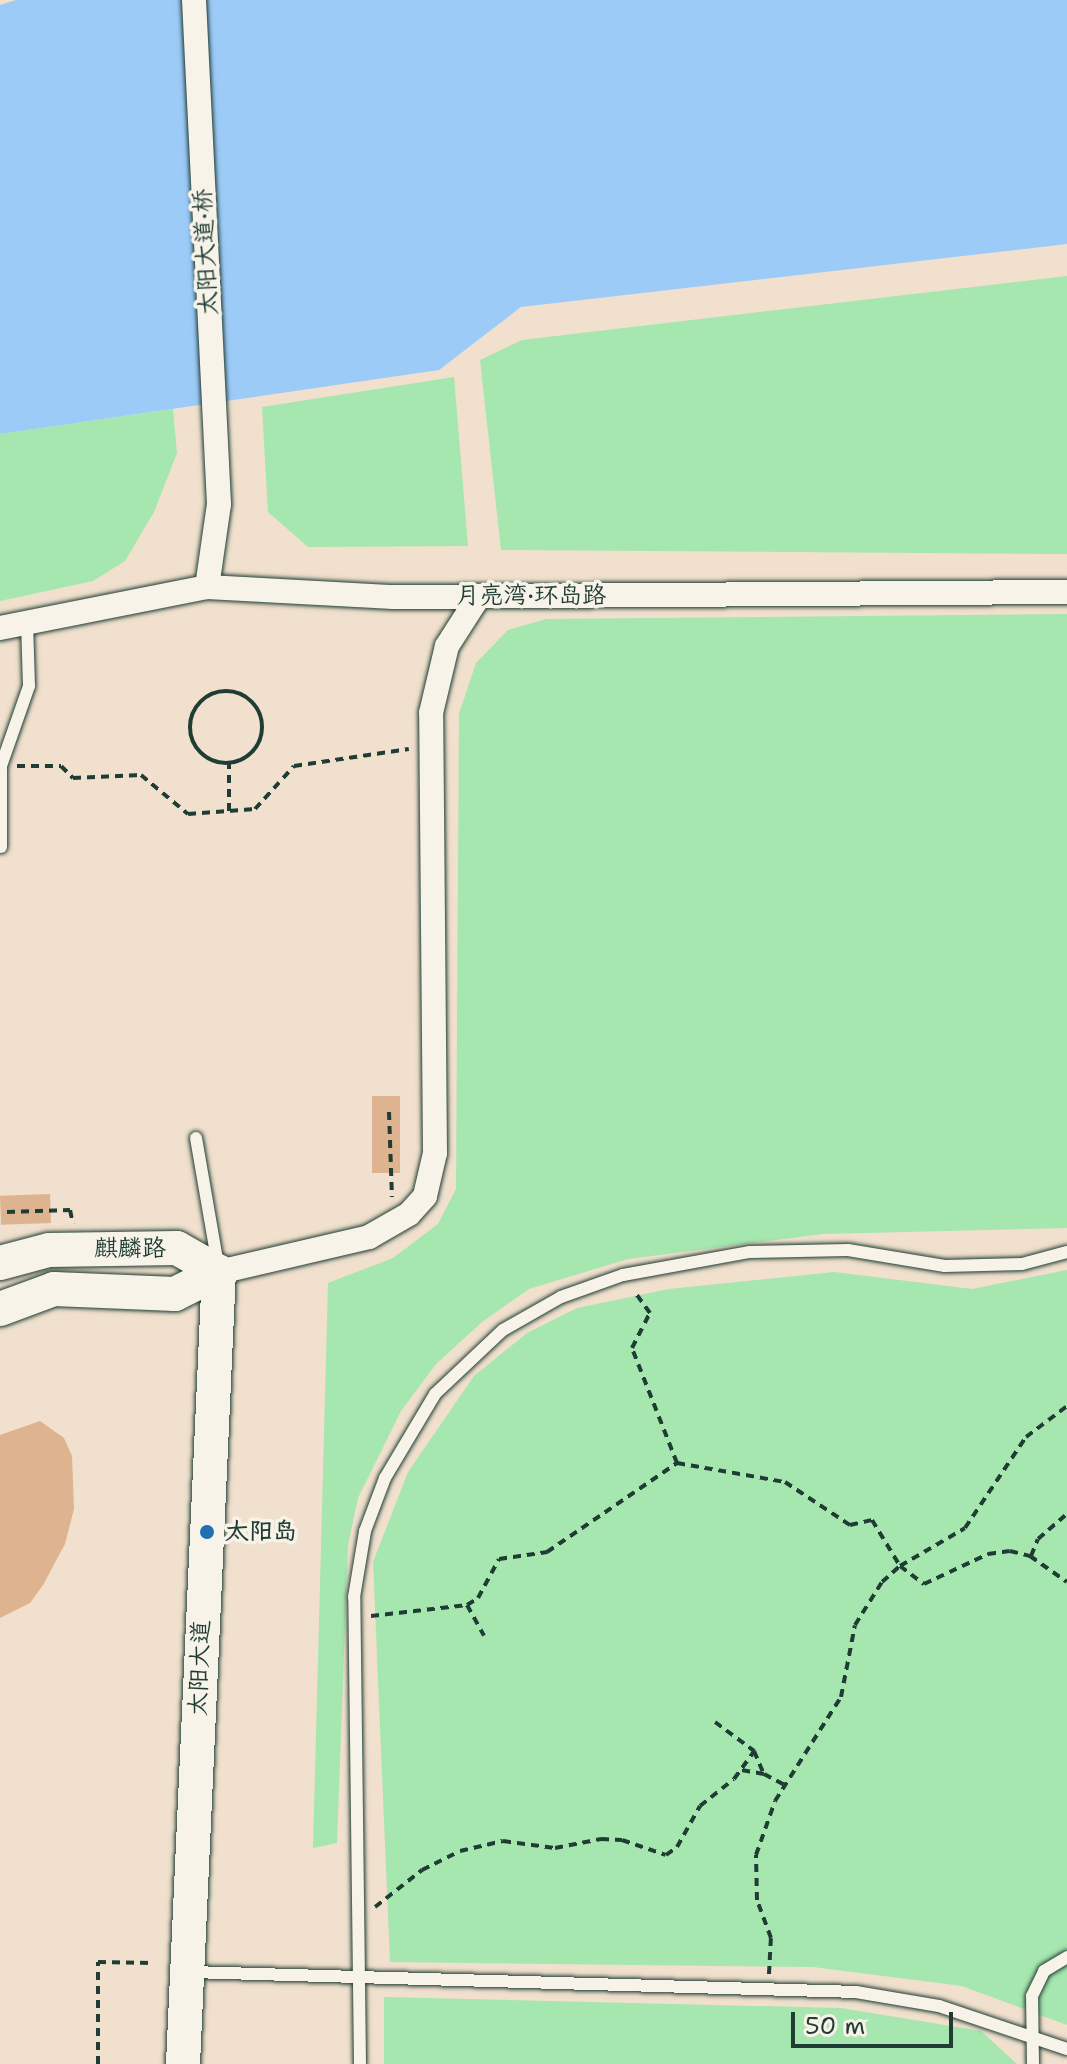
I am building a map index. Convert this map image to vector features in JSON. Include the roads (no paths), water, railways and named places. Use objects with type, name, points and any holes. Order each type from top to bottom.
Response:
[{"type":"main road","name":"麒麟路","points":[[0,1263],[27,1254],[78,1249],[177,1248],[219,1272]]},
{"type":"main road","name":"麒麟路","points":[[0,1309],[54,1289],[175,1294],[219,1272]]},
{"type":"main road","name":"太阳大道","points":[[183,2064],[219,1272]]},
{"type":"street","name":"太阳大道·桥","points":[[194,0],[219,504],[207,587]]},
{"type":"street","name":"月亮湾·环岛路","points":[[0,628],[207,587],[479,596],[1067,592]]},
{"type":"street","points":[[219,1272],[326,1250],[392,1227],[425,1196],[435,1153],[431,746],[439,669],[479,596]]},
{"type":"lane","points":[[1,847],[1,766],[29,686],[27,624]]},
{"type":"lane","points":[[196,1138],[219,1272]]},
{"type":"lane","points":[[360,2064],[363,1977],[353,1618],[358,1561],[370,1517],[399,1450],[435,1394],[503,1330],[561,1297],[623,1275],[750,1252],[848,1250],[971,1266],[1022,1264],[1067,1252]]},
{"type":"lane","points":[[1033,2064],[1032,1996],[1044,1971],[1067,1957]]},
{"type":"lane","points":[[187,1972],[766,1988],[891,1997],[939,2006],[1067,2049]]},
{"type":"water","points":[[16,0],[1067,0],[1067,244],[521,307],[439,370],[0,434],[0,5]]},
{"type":"place","name":"太阳岛","points":[[207,1532]]}]
